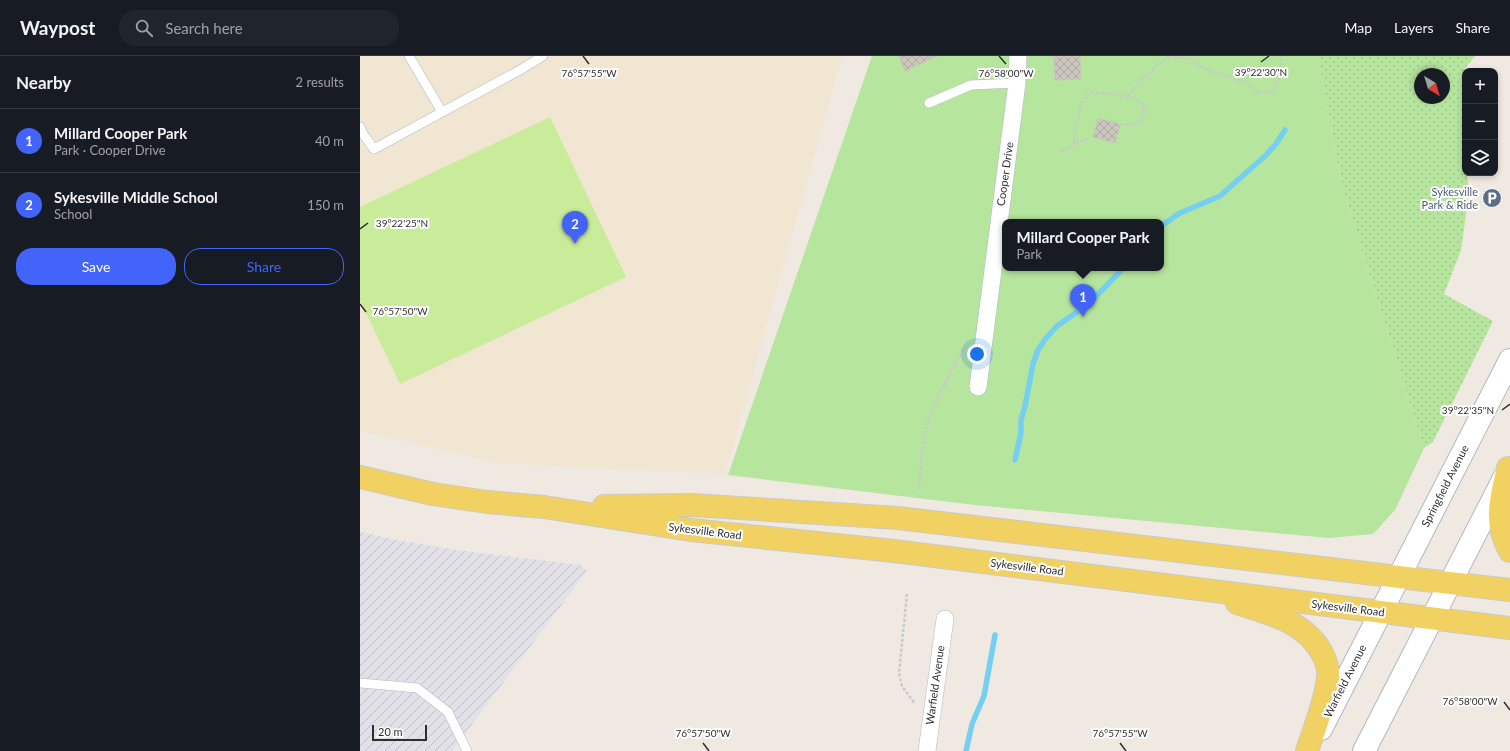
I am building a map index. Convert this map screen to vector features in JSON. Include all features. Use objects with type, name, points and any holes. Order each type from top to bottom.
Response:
[{"type":"main road","name":"Springfield Avenue","points":[[1381,612],[1510,360]]},
{"type":"main road","points":[[1509,467],[1499,509],[1501,529],[1510,551]]},
{"type":"main road","points":[[1364,751],[1509,467]]},
{"type":"main road","name":"Sykesville Road","points":[[360,477],[434,494],[487,502],[544,507],[691,530],[894,551],[1510,628]]},
{"type":"main road","name":"Sykesville Road","points":[[544,507],[692,505],[898,518],[1510,590]]},
{"type":"main road","points":[[1188,587],[1286,620],[1307,634],[1319,646],[1325,659],[1329,676],[1324,700],[1308,751]]},
{"type":"main road","name":"Warfield Avenue","points":[[1308,751],[1381,612]]},
{"type":"street","name":"Cooper Drive","points":[[978,387],[1017,83],[1018,56]]},
{"type":"street","name":"Warfield Avenue","points":[[927,751],[930,718],[945,619]]},
{"type":"lane","points":[[409,56],[442,112]]},
{"type":"lane","points":[[360,127],[363,134],[374,148],[520,70],[543,56]]},
{"type":"lane","points":[[929,104],[971,85],[1017,83]]},
{"type":"lane","points":[[360,683],[417,688],[448,712],[467,751]]},
{"type":"path","points":[[1128,96],[1142,79],[1169,56]]},
{"type":"path","points":[[1173,56],[1189,59],[1212,72],[1246,83],[1260,93],[1273,91],[1280,76],[1281,56]]},
{"type":"path","points":[[1075,144],[1074,130],[1077,122],[1079,106],[1085,97],[1092,92],[1128,96],[1140,101],[1144,108],[1143,119],[1131,124],[1120,125]]},
{"type":"path","points":[[1061,152],[1088,139]]},
{"type":"path","points":[[919,489],[924,439],[930,417],[941,391],[966,346]]},
{"type":"path","points":[[907,594],[899,673],[902,686],[910,698],[930,718]]},
{"type":"shaded area","points":[[360,56],[842,56],[725,474],[498,463],[360,431]]},
{"type":"shaded area","points":[[360,532],[457,550],[581,565],[587,571],[452,751],[360,751]]},
{"type":"green space","points":[[872,56],[1318,56],[1342,186],[1424,448],[1395,510],[1373,534],[1329,538],[975,505],[728,475]]},
{"type":"green space","points":[[1318,56],[1475,56],[1465,68],[1462,68],[1462,176],[1467,176],[1469,192],[1461,250],[1444,294],[1493,321],[1433,442],[1424,448],[1342,186]]},
{"type":"green space","points":[[550,117],[626,277],[400,384],[360,300],[360,207]]},
{"type":"building","points":[[899,56],[937,56],[905,71]]},
{"type":"building","points":[[1080,56],[1081,79],[1055,80],[1054,57]]},
{"type":"building","points":[[1098,118],[1120,124],[1115,143],[1093,137]]},
{"type":"waterway","points":[[1164,224],[1180,213],[1220,196],[1265,156],[1276,144],[1285,130]]},
{"type":"waterway","points":[[1015,460],[1021,433],[1021,420],[1033,364],[1038,350],[1057,326],[1091,302],[1120,271]]},
{"type":"waterway","points":[[966,751],[972,724],[984,696],[995,635]]},
{"type":"place","name":"Sykesville Park & Ride","points":[[1492,198]]},
{"type":"place","name":"Sykesville Middle School","points":[[575,244]]},
{"type":"place","name":"Millard Cooper Park","points":[[1083,317]]}]
